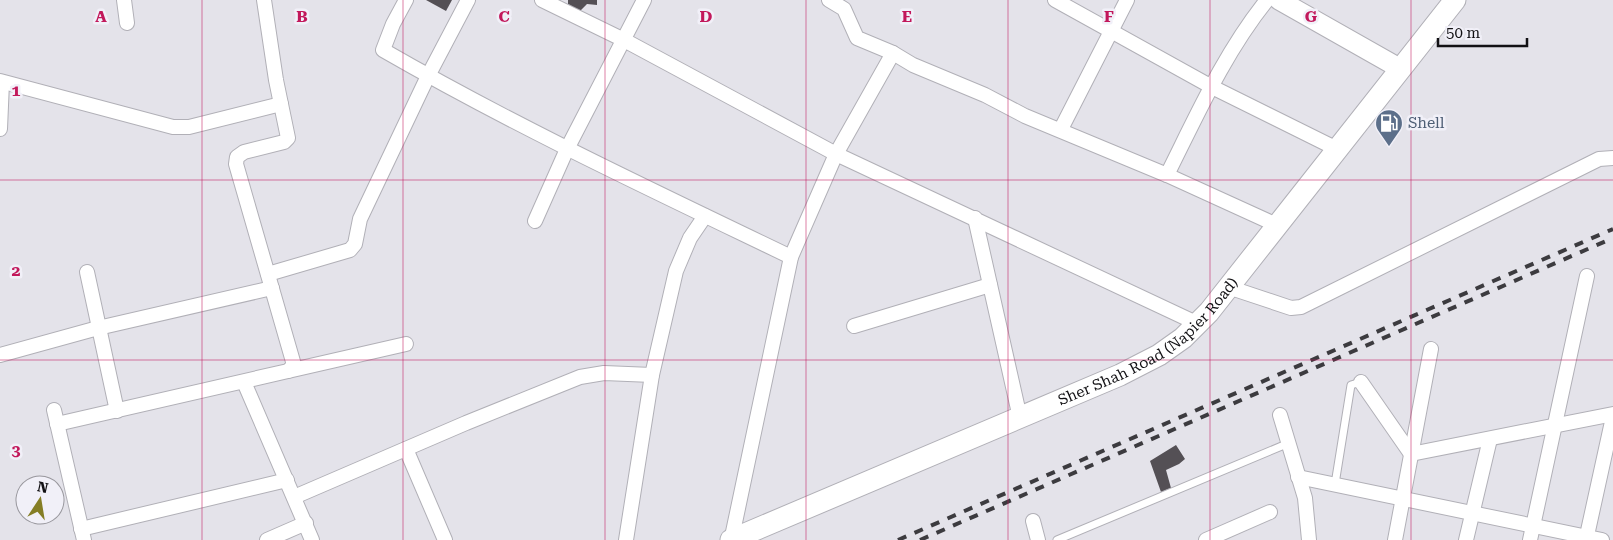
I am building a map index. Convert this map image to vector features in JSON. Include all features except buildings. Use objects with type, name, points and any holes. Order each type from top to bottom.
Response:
[{"type":"main road","points":[[1279,0],[1392,64]]},
{"type":"main road","name":"Sher Shah Road (Napier Road)","points":[[1290,203],[1329,145],[1442,0]]},
{"type":"main road","name":"Sher Shah Road (Napier Road)","points":[[732,536],[1141,365],[1183,338],[1209,312],[1290,203],[1454,0]]},
{"type":"street","points":[[124,0],[126,23]]},
{"type":"street","points":[[264,0],[276,80],[288,138],[284,142],[244,152],[237,157],[236,164],[294,365],[288,371]]},
{"type":"street","points":[[406,0],[393,24],[383,50],[428,76],[567,149],[792,258]]},
{"type":"street","points":[[268,274],[350,250],[355,244],[360,219],[428,76],[468,0]]},
{"type":"street","points":[[542,0],[624,40],[836,154],[1192,321]]},
{"type":"street","points":[[535,221],[567,149],[644,0]]},
{"type":"street","points":[[829,0],[844,9],[858,38],[893,53],[913,66],[986,95],[1025,116],[1061,129],[1270,222]]},
{"type":"street","points":[[1055,0],[1212,87],[1329,145]]},
{"type":"street","points":[[1061,129],[1127,0]]},
{"type":"street","points":[[1167,175],[1212,87],[1252,19],[1267,0]]},
{"type":"street","points":[[732,536],[792,258],[836,154],[893,53]]},
{"type":"street","points":[[0,129],[1,82],[173,127],[189,127],[281,104]]},
{"type":"street","points":[[1228,287],[1291,308],[1301,308],[1599,158],[1613,158]]},
{"type":"street","points":[[626,540],[652,375],[676,271],[690,238],[705,216]]},
{"type":"street","points":[[975,218],[1018,409]]},
{"type":"street","points":[[87,272],[117,411]]},
{"type":"street","points":[[1531,533],[1587,276]]},
{"type":"street","points":[[854,326],[990,285]]},
{"type":"street","points":[[0,355],[98,328],[272,288]]},
{"type":"street","points":[[57,424],[406,344]]},
{"type":"street","points":[[1395,540],[1431,349]]},
{"type":"street","points":[[294,497],[466,423],[580,377],[604,373],[652,375]]},
{"type":"street","points":[[244,382],[312,540]]},
{"type":"street","points":[[1361,382],[1411,454]]},
{"type":"street","points":[[54,410],[83,535],[287,480]]},
{"type":"street","points":[[1280,415],[1304,498],[1309,540]]},
{"type":"street","points":[[1411,454],[1613,416],[1587,538]]},
{"type":"street","points":[[1466,540],[1490,439]]},
{"type":"street","points":[[406,449],[445,540]]},
{"type":"street","points":[[1298,477],[1403,497],[1472,514],[1531,533],[1602,540]]},
{"type":"street","points":[[1211,539],[1270,512]]},
{"type":"street","points":[[1034,521],[1038,540]]},
{"type":"street","points":[[267,540],[306,524]]},
{"type":"lane","points":[[1335,484],[1351,385],[1361,382]]},
{"type":"lane","points":[[1057,540],[1289,443]]},
{"type":"railway","points":[[898,540],[1613,229]]},
{"type":"railway","points":[[920,540],[1613,238]]},
{"type":"place","name":"Shell","points":[[1389,147]]}]
